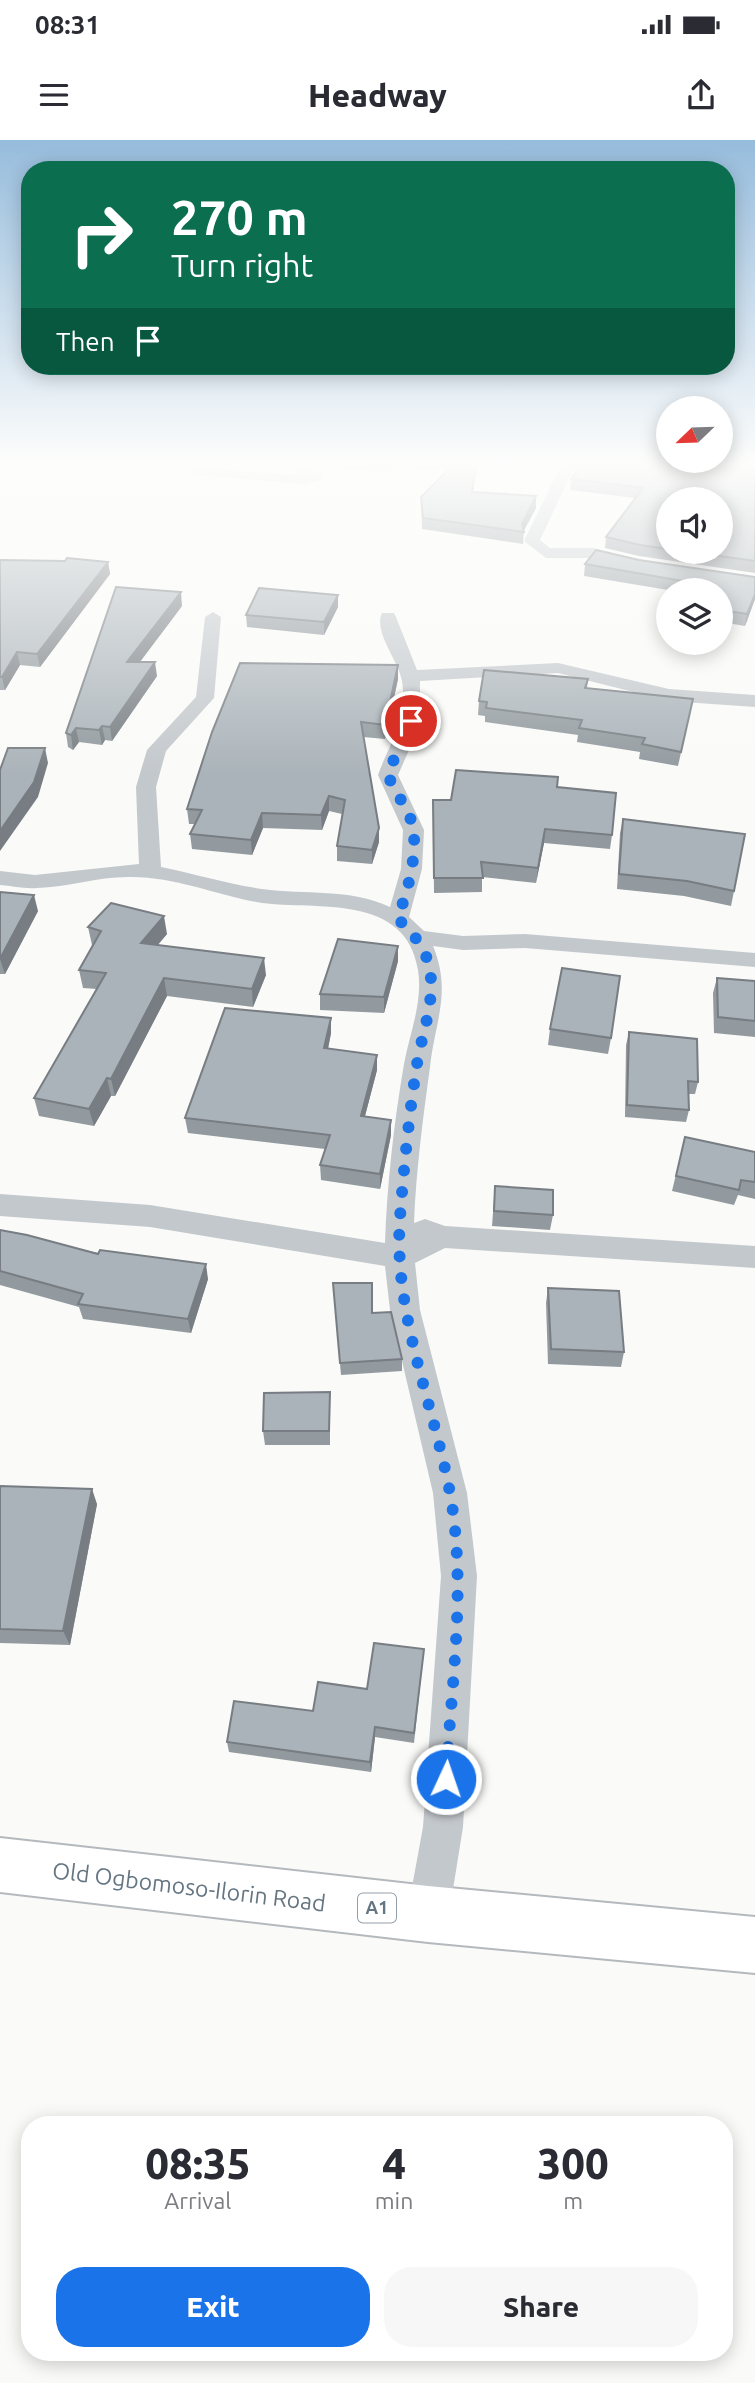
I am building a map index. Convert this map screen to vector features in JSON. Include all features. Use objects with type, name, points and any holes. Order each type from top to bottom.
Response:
[{"type":"highway","name":"Old Ogbomoso-Ilorin Road","points":[[0,1866],[428,1914],[755,1945]]},
{"type":"street","points":[[152,871],[147,848],[146,787],[157,750],[205,698],[213,617]]},
{"type":"street","points":[[388,617],[390,636],[403,654],[410,676],[411,721],[406,740],[391,763],[388,775],[412,822],[413,858],[405,901],[407,927],[430,968],[431,1002],[417,1064],[400,1219],[399,1257],[405,1310],[450,1493],[458,1576],[443,1827],[428,1914]]},
{"type":"street","points":[[410,676],[558,668],[669,695],[755,701]]},
{"type":"street","points":[[0,878],[35,882],[129,870],[152,871],[263,896],[368,905],[407,927],[463,943],[525,941],[755,960]]},
{"type":"street","points":[[430,968],[463,943]]},
{"type":"street","points":[[0,1205],[150,1216],[399,1257],[442,1237]]},
{"type":"street","points":[[400,1219],[442,1237],[755,1257]]},
{"type":"building","points":[[0,566],[105,566],[37,654],[17,652],[0,677]]},
{"type":"building","points":[[595,566],[678,566],[755,577],[755,594],[747,614],[733,612],[733,578],[665,578]]},
{"type":"building","points":[[116,587],[181,592],[127,662],[155,662],[110,727],[102,726],[99,730],[76,728],[71,735],[66,733]]},
{"type":"building","points":[[259,588],[338,595],[324,622],[246,615]]},
{"type":"building","points":[[240,663],[398,665],[385,725],[361,722],[379,828],[372,850],[337,846],[345,800],[329,796],[321,815],[262,813],[251,840],[190,834],[202,810],[187,809],[212,732]]},
{"type":"building","points":[[484,670],[588,679],[585,688],[693,699],[681,752],[642,744],[645,738],[579,728],[582,720],[486,708],[487,702],[479,701]]},
{"type":"building","points":[[8,748],[45,748],[34,782],[0,831],[0,770]]},
{"type":"building","points":[[456,770],[558,777],[557,787],[616,793],[612,835],[545,829],[538,868],[481,862],[483,878],[434,878],[433,800],[451,800]]},
{"type":"building","points":[[623,819],[745,834],[734,891],[687,881],[619,874]]},
{"type":"building","points":[[0,892],[34,895],[0,959]]},
{"type":"building","points":[[111,903],[164,916],[141,943],[264,958],[252,989],[164,978],[111,1079],[107,1078],[89,1109],[34,1098],[106,973],[79,970],[101,931],[88,927]]},
{"type":"building","points":[[338,939],[398,946],[384,997],[320,994]]},
{"type":"building","points":[[562,968],[620,976],[611,1038],[550,1029]]},
{"type":"building","points":[[717,978],[755,981],[755,1021],[718,1017]]},
{"type":"building","points":[[225,1008],[331,1018],[324,1048],[377,1055],[361,1116],[391,1120],[380,1174],[320,1165],[330,1135],[185,1118]]},
{"type":"building","points":[[629,1032],[697,1039],[698,1082],[688,1081],[689,1110],[627,1105]]},
{"type":"building","points":[[685,1137],[755,1152],[755,1182],[741,1180],[739,1190],[676,1176]]},
{"type":"building","points":[[495,1186],[553,1190],[553,1215],[494,1211]]},
{"type":"building","points":[[0,1230],[98,1254],[100,1250],[206,1264],[188,1319],[78,1304],[83,1294],[0,1271]]},
{"type":"building","points":[[333,1283],[372,1283],[372,1313],[391,1312],[402,1359],[340,1363]]},
{"type":"building","points":[[548,1288],[619,1291],[624,1352],[551,1349]]},
{"type":"building","points":[[330,1392],[329,1431],[263,1431],[264,1393]]},
{"type":"building","points":[[0,1486],[92,1489],[63,1631],[0,1629]]},
{"type":"building","points":[[374,1643],[424,1649],[414,1733],[375,1727],[370,1762],[227,1742],[234,1701],[313,1711],[318,1682],[367,1689]]},
{"type":"route","points":[[411,721],[406,740],[391,763],[388,775],[412,822],[413,858],[405,901],[397,918],[417,937],[430,968],[431,1002],[417,1064],[400,1219],[399,1257],[405,1310],[450,1493],[458,1576],[446,1779]]}]
